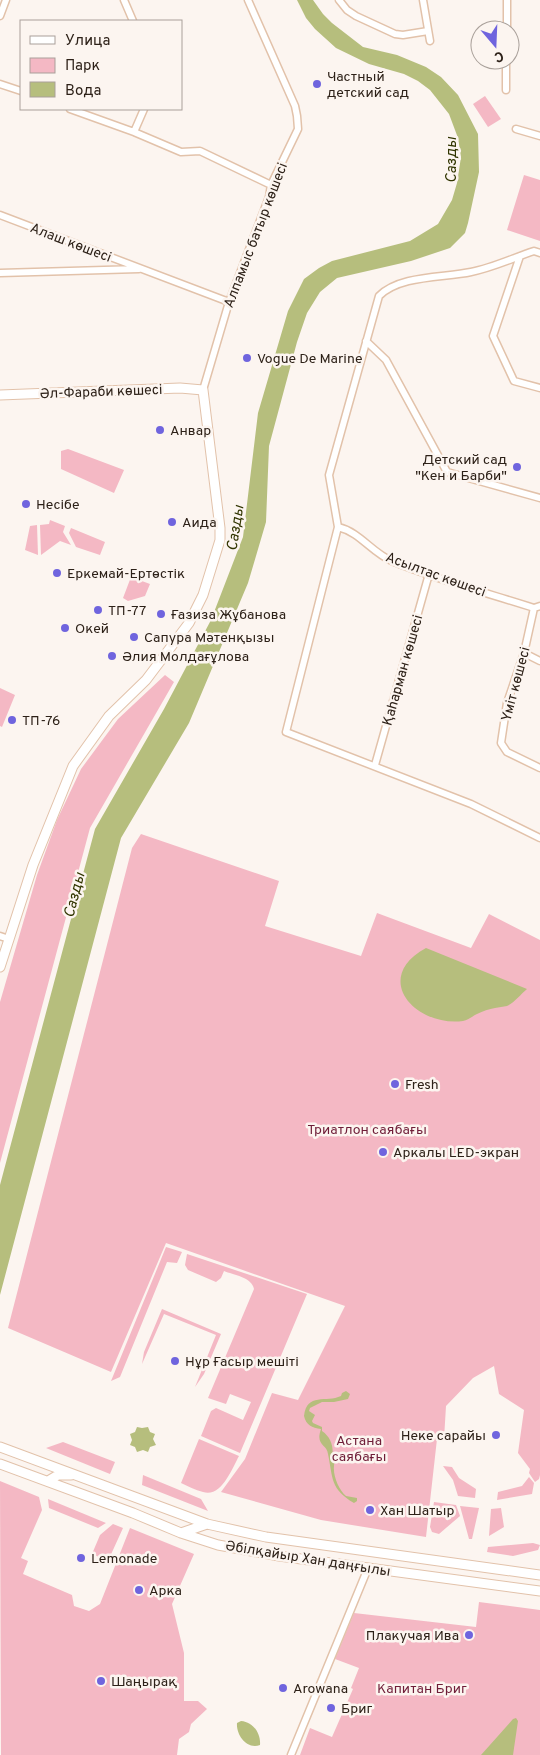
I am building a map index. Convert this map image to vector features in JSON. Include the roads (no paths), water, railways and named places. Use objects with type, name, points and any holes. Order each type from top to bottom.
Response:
[{"type":"main road","name":"Әл-Фараби көшесі","points":[[0,395],[180,388],[203,390]]},
{"type":"main road","points":[[0,967],[4,937],[73,766],[109,716],[146,680],[165,657],[189,623],[202,599],[220,540],[203,390]]},
{"type":"main road","name":"Әбілқайыр Хан даңғылы","points":[[0,1447],[207,1524],[266,1537],[540,1575]]},
{"type":"main road","name":"Әбілқайыр Хан даңғылы","points":[[0,1464],[133,1513],[181,1533],[218,1545],[261,1553],[540,1591]]},
{"type":"main road","points":[[48,1481],[53,1477],[64,1474],[84,1478]]},
{"type":"main road","points":[[181,1533],[207,1524]]},
{"type":"street","points":[[0,16],[6,0]]},
{"type":"street","points":[[124,0],[133,20]]},
{"type":"street","name":"Алпамыс батыр көшесі","points":[[203,390],[229,302],[269,197],[271,185],[298,129],[295,106],[248,0]]},
{"type":"street","points":[[339,0],[347,10],[356,16],[395,34],[403,35],[428,31]]},
{"type":"street","points":[[423,0],[430,41]]},
{"type":"street","points":[[507,0],[507,20]]},
{"type":"street","points":[[506,70],[506,90]]},
{"type":"street","points":[[0,84],[20,91]]},
{"type":"street","points":[[73,110],[134,132],[181,152],[200,151],[271,185]]},
{"type":"street","points":[[134,132],[144,110]]},
{"type":"street","points":[[516,129],[540,136]]},
{"type":"street","name":"Алаш көшесі","points":[[0,215],[229,302]]},
{"type":"street","points":[[540,253],[534,251],[472,272],[400,283],[384,291],[379,296],[330,475],[338,527],[286,732],[375,765],[471,804],[540,838]]},
{"type":"street","points":[[520,256],[493,336],[514,381],[540,388]]},
{"type":"street","points":[[0,273],[142,269]]},
{"type":"street","points":[[366,341],[386,360],[447,472],[540,498]]},
{"type":"street","name":"Асылтас көшесі","points":[[338,527],[357,535],[390,561],[537,607]]},
{"type":"street","name":"Қаһарман көшесі","points":[[375,765],[429,574]]},
{"type":"street","name":"Үміт көшесі","points":[[537,607],[507,703],[501,743],[507,752],[540,768]]},
{"type":"street","points":[[524,653],[540,661]]},
{"type":"street","points":[[291,1755],[368,1568]]},
{"type":"water","points":[[297,0],[313,0],[332,23],[363,47],[397,55],[426,67],[441,77],[458,95],[478,134],[479,172],[468,223],[465,233],[450,248],[411,261],[337,278],[320,292],[307,313],[297,342],[269,446],[266,522],[248,583],[189,723],[121,838],[0,1295],[0,1185],[95,829],[164,709],[211,620],[243,537],[258,413],[288,311],[304,279],[319,268],[332,261],[410,241],[438,224],[452,200],[457,183],[461,157],[458,138],[449,114],[430,90],[404,74],[369,64],[336,48],[306,18]]},
{"type":"water","points":[[426,948],[527,989],[507,1006],[486,1010],[463,1021],[445,1021],[429,1016],[416,1008],[406,998],[401,986],[402,973],[410,960]]},
{"type":"water","points":[[346,1391],[350,1394],[348,1399],[322,1402],[310,1408],[309,1411],[315,1415],[313,1423],[322,1427],[322,1431],[332,1444],[332,1460],[335,1461],[334,1470],[338,1485],[346,1496],[357,1498],[357,1501],[354,1503],[341,1493],[334,1482],[327,1451],[319,1439],[321,1429],[310,1426],[304,1416],[309,1404],[313,1401],[335,1398],[341,1396]]},
{"type":"water","points":[[137,1427],[148,1427],[150,1432],[155,1434],[153,1439],[156,1445],[150,1447],[148,1452],[143,1450],[137,1452],[135,1447],[130,1445],[132,1440],[130,1434],[135,1432]]},
{"type":"water","points":[[516,1718],[518,1721],[513,1755],[481,1755],[513,1719]]},
{"type":"water","points":[[241,1721],[249,1723],[258,1732],[260,1745],[251,1745],[240,1737],[237,1723]]},
{"type":"place","name":"Частный детский сад","points":[[317,84]]},
{"type":"place","name":"Vogue De Marine","points":[[247,358]]},
{"type":"place","name":"Анвар","points":[[160,430]]},
{"type":"place","name":"Детский сад \"Кен и Барби\"","points":[[517,467]]},
{"type":"place","name":"Несібе","points":[[26,504]]},
{"type":"place","name":"Аида","points":[[172,522]]},
{"type":"place","name":"Еркемай-Ертөстік","points":[[57,573]]},
{"type":"place","name":"ТП-77","points":[[98,610]]},
{"type":"place","name":"Ғазиза Жұбанова","points":[[161,614]]},
{"type":"place","name":"Окей","points":[[65,628]]},
{"type":"place","name":"Сапура Мәтенқызы","points":[[134,637]]},
{"type":"place","name":"Әлия Молдағұлова","points":[[112,656]]},
{"type":"place","name":"ТП-76","points":[[12,720]]},
{"type":"place","name":"Fresh","points":[[395,1084]]},
{"type":"place","name":"Аркалы LED-экран","points":[[383,1152]]},
{"type":"place","name":"Нұр Ғасыр мешіті","points":[[175,1361]]},
{"type":"place","name":"Неке сарайы","points":[[496,1435]]},
{"type":"place","name":"Хан Шатыр","points":[[370,1510]]},
{"type":"place","name":"Lemonade","points":[[81,1558]]},
{"type":"place","name":"Арка","points":[[139,1590]]},
{"type":"place","name":"Плакучая Ива","points":[[469,1635]]},
{"type":"place","name":"Шаңырақ","points":[[101,1681]]},
{"type":"place","name":"Arowana","points":[[283,1688]]},
{"type":"place","name":"Бриг","points":[[331,1708]]},
{"type":"water label","name":"Сазды","points":[[451,160]]},
{"type":"water label","name":"Сазды","points":[[235,528]]},
{"type":"water label","name":"Сазды","points":[[74,895]]},
{"type":"park label","name":"Триатлон саябағы","points":[[367,1129]]},
{"type":"park label","name":"Астана саябағы","points":[[359,1448]]},
{"type":"park label","name":"Капитан Бриг","points":[[422,1688]]}]
